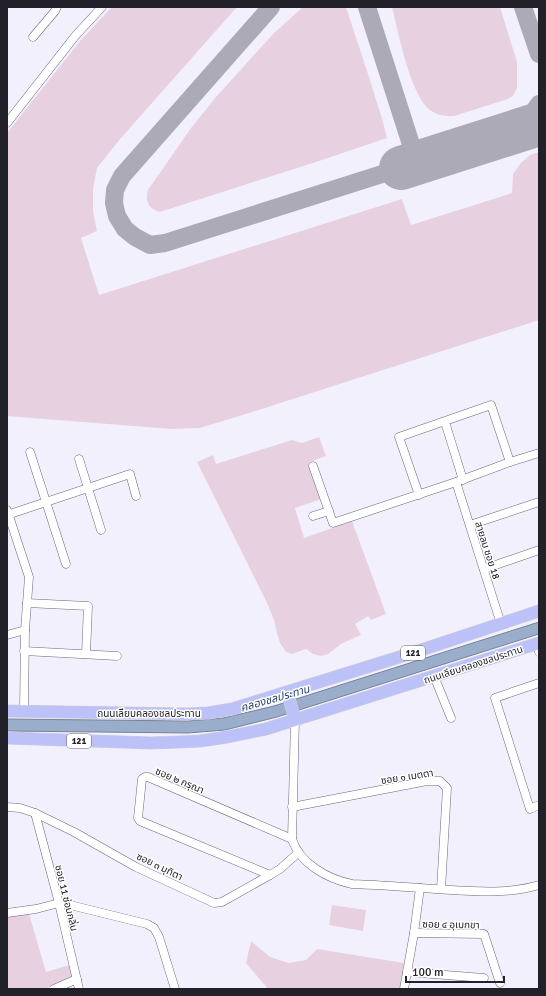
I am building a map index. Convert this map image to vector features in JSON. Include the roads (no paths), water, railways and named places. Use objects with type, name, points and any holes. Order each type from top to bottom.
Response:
[{"type":"main road","name":"ถนนเลียบคลองชลประทาน","points":[[7,711],[186,714],[208,713],[232,709],[288,696],[539,612]]},
{"type":"main road","name":"ถนนเลียบคลองชลประทาน","points":[[7,738],[151,743],[200,741],[253,732],[266,729],[294,717],[538,646]]},
{"type":"main road","points":[[288,696],[294,717]]},
{"type":"street","points":[[33,37],[57,7]]},
{"type":"street","points":[[7,123],[76,35],[102,7]]},
{"type":"street","points":[[419,494],[399,437],[491,405],[510,462]]},
{"type":"street","name":"สายลม ซอย 18","points":[[445,422],[470,525],[501,624]]},
{"type":"street","points":[[30,452],[66,564]]},
{"type":"street","points":[[313,466],[333,522],[460,481],[510,462],[539,453]]},
{"type":"street","points":[[79,459],[101,530]]},
{"type":"street","points":[[24,712],[24,652],[29,577],[8,513],[130,474],[136,496]]},
{"type":"street","points":[[470,525],[539,502]]},
{"type":"street","points":[[313,516],[329,511]]},
{"type":"street","points":[[484,569],[539,550]]},
{"type":"street","points":[[27,603],[88,606],[86,654]]},
{"type":"street","points":[[7,635],[25,630]]},
{"type":"street","points":[[24,652],[117,656]]},
{"type":"street","points":[[434,676],[451,718]]},
{"type":"street","points":[[539,683],[495,698],[530,809],[539,805]]},
{"type":"street","points":[[294,717],[292,839],[298,853],[311,866],[332,878],[352,884],[497,892],[518,890],[539,885]]},
{"type":"street","name":"ซอย ๒ กรุณา","points":[[270,876],[140,821],[138,818],[142,779],[148,777],[292,839]]},
{"type":"street","name":"ซอย ๑ เมตตา","points":[[292,807],[427,781],[440,781],[447,788],[441,889]]},
{"type":"street","name":"ซอย ๓ มุทิตา","points":[[7,807],[20,808],[35,813],[74,832],[136,867],[214,903],[222,902],[270,876],[298,853]]},
{"type":"street","name":"ซอย 11 ซ่อนกลิ่น","points":[[35,813],[59,903],[79,989]]},
{"type":"street","points":[[404,989],[420,888]]},
{"type":"street","points":[[7,913],[36,909],[59,903],[147,924],[154,928],[159,938],[175,989]]},
{"type":"street","name":"ซอย ๔ อุเบกขา","points":[[414,933],[484,934],[500,984]]},
{"type":"street","points":[[407,972],[484,978]]},
{"type":"street","points":[[54,989],[77,979]]},
{"type":"water","points":[[539,622],[539,634],[277,717],[225,730],[188,733],[7,731],[7,719],[188,721],[223,718],[274,706]]},
{"type":"water label","name":"คลองชลประทาน","points":[[275,698]]}]
